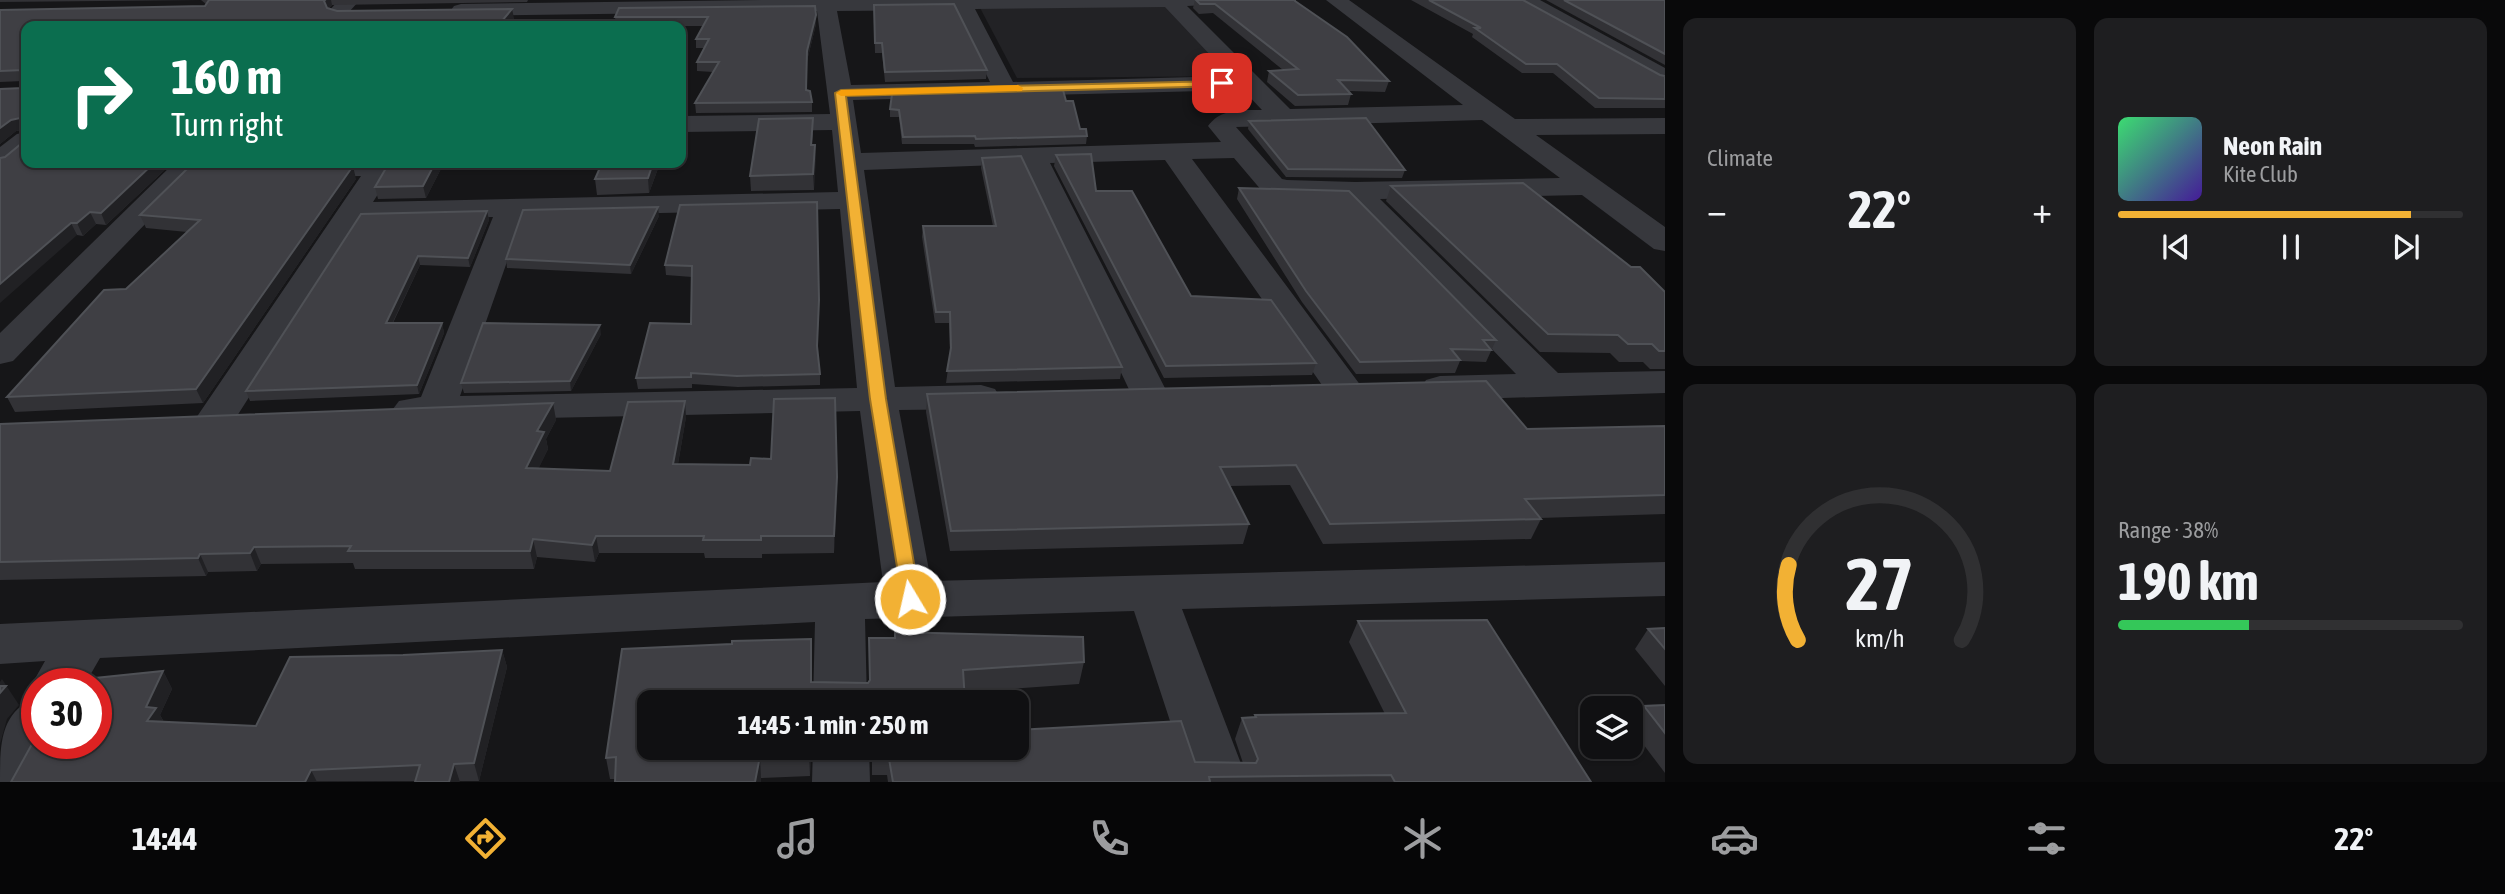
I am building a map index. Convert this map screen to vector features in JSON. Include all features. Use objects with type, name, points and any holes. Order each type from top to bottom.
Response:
[{"type":"street","points":[[435,11],[681,17],[825,2],[1222,0]]},
{"type":"street","points":[[1336,0],[1665,242]]},
{"type":"street","points":[[1525,0],[1665,77]]},
{"type":"street","points":[[1171,1],[1283,117]]},
{"type":"street","points":[[825,2],[851,162],[853,201],[878,399],[910,599]]},
{"type":"street","points":[[962,3],[1005,89]]},
{"type":"street","points":[[686,123],[1005,89],[1249,83]]},
{"type":"street","points":[[1488,112],[1230,119],[1221,126],[1272,184],[1284,189],[1355,191],[1589,187]]},
{"type":"street","points":[[1509,127],[1665,126]]},
{"type":"street","points":[[851,162],[1241,150]]},
{"type":"street","points":[[1173,152],[1345,390]]},
{"type":"street","points":[[1032,155],[1163,394],[1108,395]]},
{"type":"street","points":[[0,353],[194,168]]},
{"type":"street","points":[[216,418],[377,175],[376,170],[280,169]]},
{"type":"street","points":[[1355,191],[1548,385]]},
{"type":"street","points":[[354,211],[853,201]]},
{"type":"street","points":[[437,408],[444,382],[512,206]]},
{"type":"street","points":[[1303,391],[1665,382]]},
{"type":"street","points":[[382,410],[1013,397]]},
{"type":"street","points":[[176,419],[258,416]]},
{"type":"street","points":[[0,644],[910,599],[1665,579]]},
{"type":"street","points":[[1152,593],[1219,782]]},
{"type":"street","points":[[840,602],[840,690]]},
{"type":"street","points":[[68,668],[86,639]]},
{"type":"street","points":[[0,778],[21,745]]},
{"type":"street","points":[[841,760],[841,782]]},
{"type":"shaded area","points":[[1164,2],[1238,76],[1017,78],[978,4]]},
{"type":"building","points":[[209,0],[325,0],[327,8],[337,11],[512,9],[502,21],[21,21],[21,70],[0,71],[0,10],[205,6]]},
{"type":"building","points":[[1196,0],[1295,0],[1347,37],[1389,81],[1338,80],[1351,94],[1298,95],[1269,71],[1298,69],[1215,4],[1200,4]]},
{"type":"building","points":[[1429,0],[1523,0],[1665,76],[1665,99],[1599,98],[1557,64],[1526,64],[1475,28],[1481,28]]},
{"type":"building","points":[[1564,0],[1665,0],[1665,54]]},
{"type":"building","points":[[954,4],[987,70],[885,72],[882,43],[875,43],[874,5]]},
{"type":"building","points":[[815,6],[816,15],[807,51],[806,90],[810,91],[812,102],[695,103],[719,62],[697,62],[709,39],[696,39],[708,17],[615,17],[619,8]]},
{"type":"building","points":[[21,88],[21,119],[11,120],[0,128],[0,89]]},
{"type":"building","points":[[1063,90],[1066,101],[1073,101],[1080,129],[1086,129],[1087,136],[976,139],[975,136],[903,137],[899,110],[890,109],[892,94]]},
{"type":"building","points":[[813,118],[813,174],[750,176],[759,119]]},
{"type":"building","points":[[1366,118],[1405,170],[1288,169],[1249,121]]},
{"type":"building","points":[[21,144],[21,168],[149,168],[101,213],[90,212],[77,223],[71,223],[0,284],[0,158]]},
{"type":"building","points":[[1091,154],[1096,191],[1132,191],[1191,296],[1271,300],[1316,363],[1166,366],[1056,155]]},
{"type":"building","points":[[1021,156],[1122,367],[947,371],[951,348],[950,312],[936,312],[923,226],[996,226],[982,158]]},
{"type":"building","points":[[188,168],[352,168],[196,389],[7,397],[104,290],[126,289],[200,220],[140,215]]},
{"type":"building","points":[[386,168],[432,168],[423,186],[375,187]]},
{"type":"building","points":[[600,168],[651,168],[648,178],[595,179]]},
{"type":"building","points":[[1523,183],[1631,267],[1640,267],[1665,292],[1665,351],[1659,351],[1652,344],[1628,344],[1618,335],[1548,334],[1391,186]]},
{"type":"building","points":[[1239,188],[1349,191],[1496,340],[1483,340],[1491,350],[1451,349],[1460,360],[1360,362],[1306,291]]},
{"type":"building","points":[[817,202],[817,346],[820,374],[737,376],[691,373],[691,377],[636,378],[650,323],[691,324],[692,266],[665,265],[680,205]]},
{"type":"building","points":[[658,207],[630,265],[506,259],[523,210]]},
{"type":"building","points":[[487,211],[468,258],[418,256],[386,323],[442,323],[417,385],[246,391],[361,214]]},
{"type":"building","points":[[483,323],[600,325],[570,381],[461,383]]},
{"type":"building","points":[[1486,381],[1527,429],[1665,426],[1665,495],[1525,499],[1541,519],[1330,524],[1296,465],[1220,467],[1249,524],[951,531],[927,394]]},
{"type":"building","points":[[835,398],[837,477],[834,536],[761,536],[761,540],[703,540],[704,536],[596,536],[592,545],[533,539],[530,551],[348,551],[351,546],[254,547],[250,553],[200,554],[198,558],[0,562],[0,424],[553,403],[537,431],[544,432],[526,468],[610,471],[628,402],[685,401],[673,464],[750,465],[751,458],[771,459],[774,399]]},
{"type":"building","points":[[1487,620],[1591,782],[1395,782],[1391,775],[1209,777],[1210,782],[893,782],[889,760],[1029,760],[1029,729],[1181,721],[1195,762],[1256,763],[1258,759],[1242,718],[1256,717],[1255,715],[1406,713],[1358,621]]},
{"type":"building","points":[[1665,628],[1665,649],[1648,629]]},
{"type":"building","points":[[895,632],[1083,637],[1084,662],[963,670],[964,690],[637,690],[637,760],[759,760],[755,782],[615,782],[616,757],[606,758],[622,649],[732,644],[732,641],[811,639],[811,682],[868,683],[869,638],[895,638]]},
{"type":"building","points":[[502,650],[474,763],[454,764],[449,782],[415,782],[420,765],[311,770],[305,782],[11,782],[24,759],[112,759],[112,676],[163,671],[146,707],[156,708],[147,721],[256,726],[290,657]]},
{"type":"building","points":[[1665,705],[1665,733],[1644,706]]},
{"type":"slow traffic","points":[[841,93],[1018,88]]},
{"type":"route","points":[[910,599],[878,399],[841,93],[1222,83]]}]
